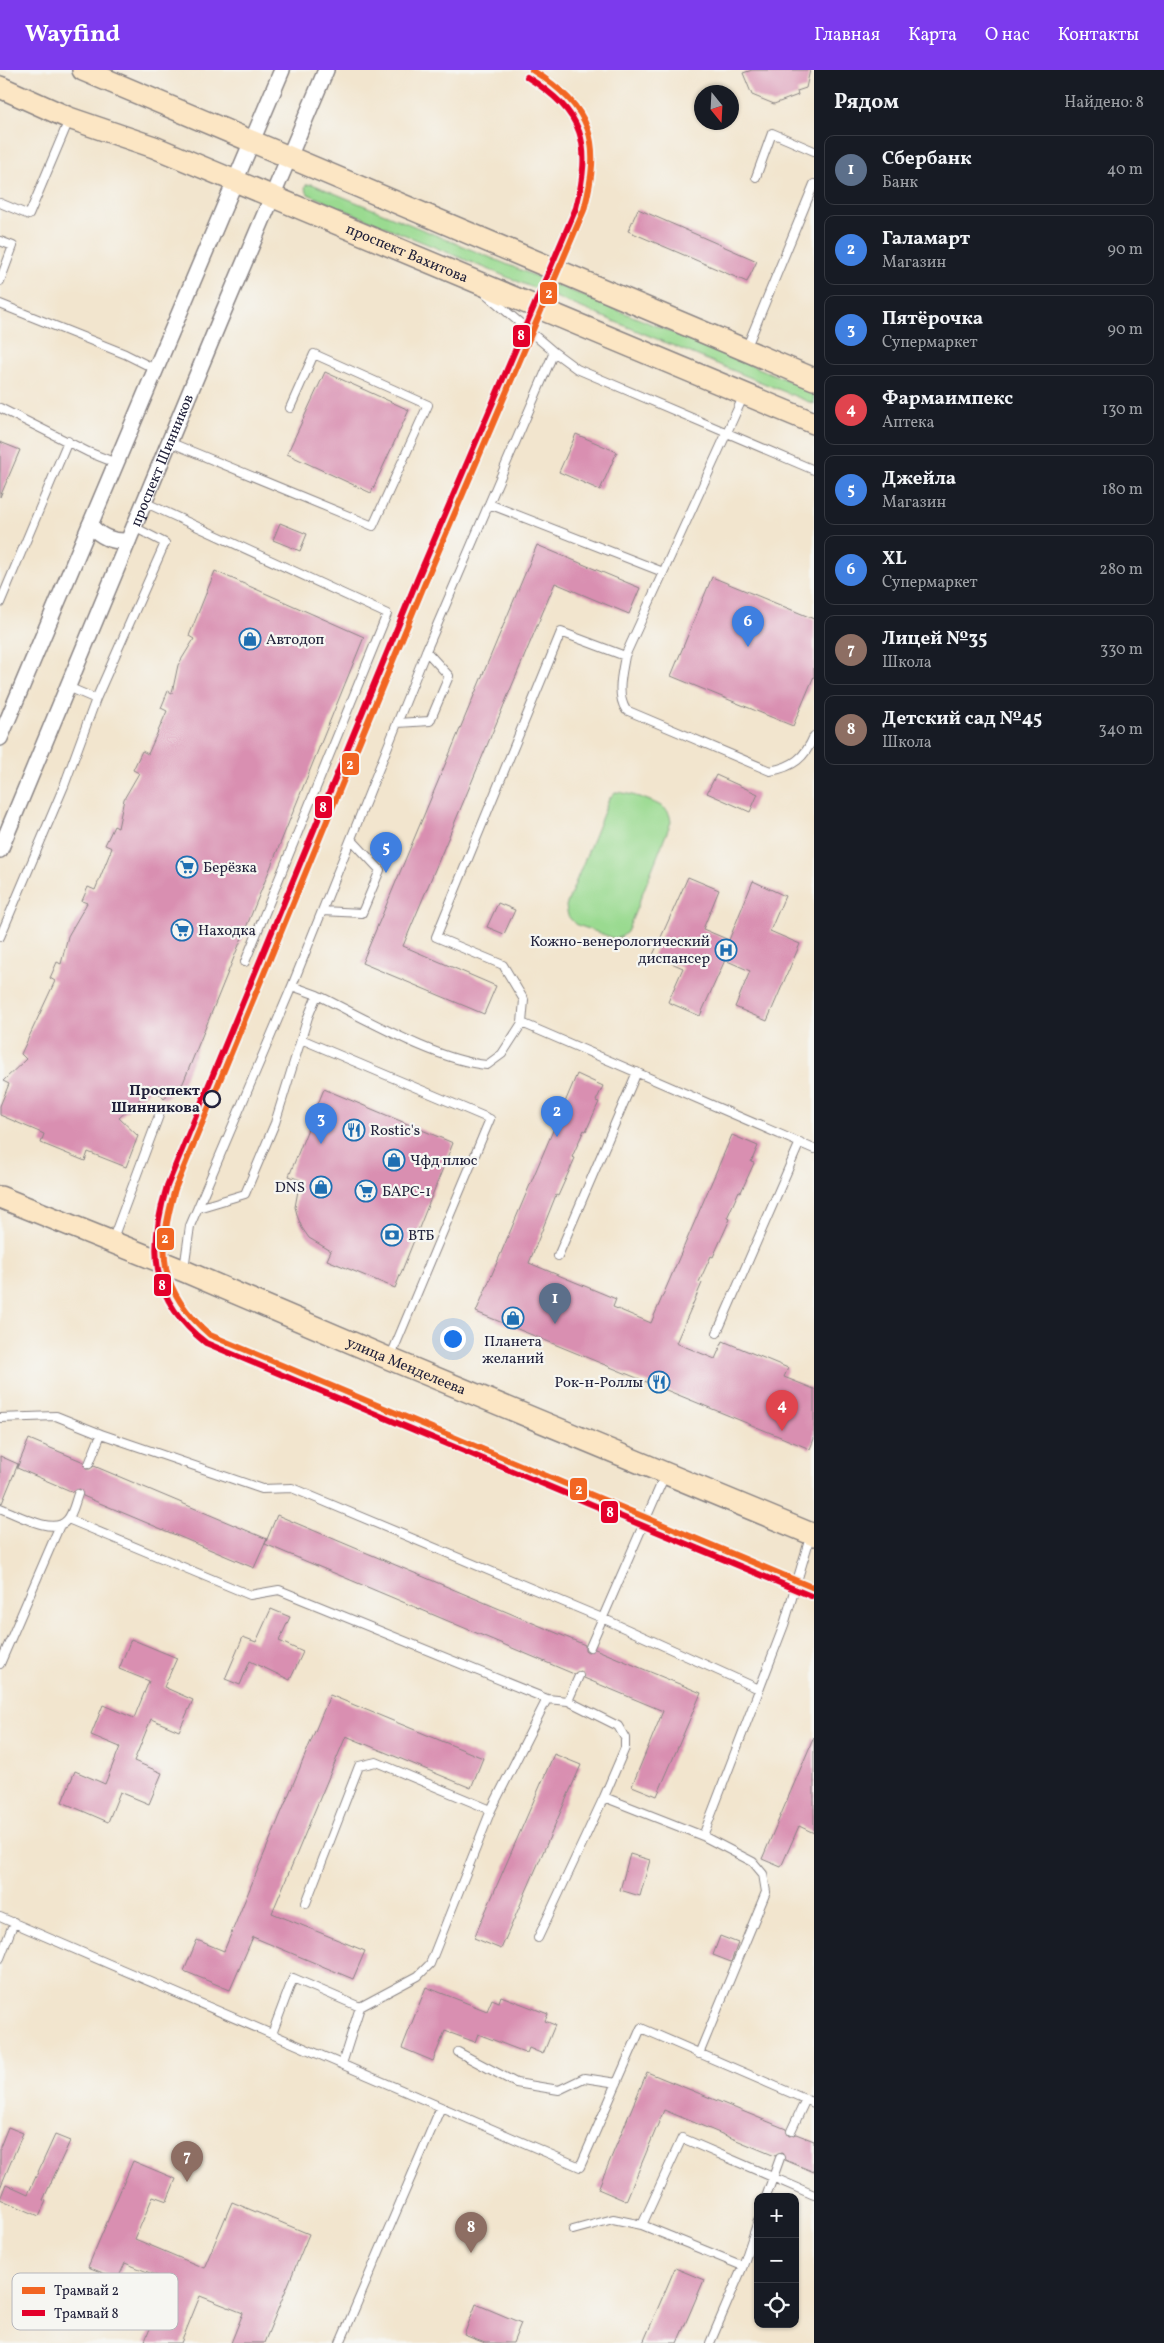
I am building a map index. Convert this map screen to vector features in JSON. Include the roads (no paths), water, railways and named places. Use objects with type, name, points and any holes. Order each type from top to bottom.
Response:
[{"type":"main road","points":[[83,70],[290,156],[745,351],[814,378]]},
{"type":"main road","name":"проспект Вахитова","points":[[0,87],[69,118],[154,147],[814,423]]},
{"type":"main road","name":"улица Менделеева","points":[[0,1197],[112,1241],[390,1359],[812,1534]]},
{"type":"street","points":[[0,738],[282,70]]},
{"type":"street","name":"проспект Шинников","points":[[0,850],[326,70]]},
{"type":"street","points":[[90,525],[97,533],[116,542],[131,534]]},
{"type":"lane","points":[[0,203],[28,215],[69,118]]},
{"type":"lane","points":[[756,177],[772,133],[814,151]]},
{"type":"lane","points":[[745,351],[814,184]]},
{"type":"lane","points":[[0,241],[13,246],[0,281]]},
{"type":"lane","points":[[466,277],[554,352],[577,369],[814,470]]},
{"type":"lane","points":[[0,304],[125,354],[155,369]]},
{"type":"lane","points":[[184,1271],[187,1239],[198,1208],[292,986],[426,651],[554,352]]},
{"type":"lane","points":[[169,442],[373,526],[428,405],[314,354],[290,408]]},
{"type":"lane","points":[[744,393],[625,656],[620,682],[621,702],[626,710],[770,771],[784,769],[797,762],[809,748],[814,736]]},
{"type":"lane","points":[[0,408],[88,452],[116,463]]},
{"type":"lane","points":[[0,603],[68,441]]},
{"type":"lane","points":[[144,502],[388,614],[245,962]]},
{"type":"lane","points":[[489,504],[663,572]]},
{"type":"lane","points":[[0,937],[64,786],[96,699],[165,543],[131,534]]},
{"type":"lane","points":[[292,986],[316,995],[419,1044],[472,1064],[487,1065],[502,1054],[522,1023],[524,1000],[503,965],[436,937],[561,632],[625,656]]},
{"type":"lane","points":[[397,723],[430,722],[449,676],[426,651]]},
{"type":"lane","points":[[68,687],[96,699]]},
{"type":"lane","points":[[322,911],[362,913],[380,870],[351,840]]},
{"type":"lane","points":[[0,911],[9,915]]},
{"type":"lane","points":[[198,1208],[245,1194],[275,1123],[316,995]]},
{"type":"lane","points":[[522,1023],[814,1149]]},
{"type":"lane","points":[[301,1039],[490,1119],[390,1359]]},
{"type":"lane","points":[[558,1256],[637,1072]]},
{"type":"lane","points":[[112,1241],[161,1110]]},
{"type":"lane","points":[[717,1333],[800,1142]]},
{"type":"lane","points":[[0,1418],[56,1416],[101,1434],[262,1489],[292,1488],[602,1618],[760,1689]]},
{"type":"lane","points":[[89,1464],[101,1434]]},
{"type":"lane","points":[[590,1647],[666,1473]]},
{"type":"lane","points":[[0,1508],[45,1526],[60,1525],[68,1520],[78,1494]]},
{"type":"lane","points":[[68,1520],[250,1595],[279,1590],[547,1699],[568,1701],[618,1726],[625,1738],[625,1748],[538,1938]]},
{"type":"lane","points":[[0,1664],[60,1525]]},
{"type":"lane","points":[[703,1836],[789,1612],[812,1534]]},
{"type":"lane","points":[[568,1701],[579,1676]]},
{"type":"lane","points":[[342,2064],[360,2007],[418,1976],[430,1964],[491,1810],[547,1699]]},
{"type":"lane","points":[[306,1903],[359,1766],[376,1762],[491,1810]]},
{"type":"lane","points":[[604,1797],[703,1836],[753,1862],[763,1874],[766,1892],[699,2054]]},
{"type":"lane","points":[[0,1917],[580,2167],[640,2028],[814,2103]]},
{"type":"lane","points":[[0,1958],[14,1922]]},
{"type":"lane","points":[[272,2034],[293,1978],[360,2007]]},
{"type":"lane","points":[[458,2052],[516,2082],[559,2090],[584,2078],[617,2083]]},
{"type":"lane","points":[[791,2131],[806,2099]]},
{"type":"lane","points":[[340,2343],[441,2107]]},
{"type":"lane","points":[[642,2225],[682,2138],[814,2195]]},
{"type":"lane","points":[[767,2193],[780,2158]]},
{"type":"lane","points":[[574,2230],[613,2219],[642,2225],[743,2266]]},
{"type":"lane","points":[[710,2343],[743,2266],[754,2233]]},
{"type":"tram line","name":"2","points":[[532,70],[568,98],[580,113],[588,129],[592,146],[592,165],[584,210],[425,583],[175,1189],[166,1232],[164,1251],[166,1269],[171,1286],[180,1302],[210,1335],[814,1588]]},
{"type":"tram line","name":"8","points":[[527,77],[546,90],[561,104],[572,117],[579,132],[583,148],[583,166],[576,208],[417,580],[167,1186],[157,1231],[156,1252],[158,1272],[164,1291],[174,1309],[187,1326],[206,1343],[811,1596]]},
{"type":"place","name":"Автодоп","points":[[250,639]]},
{"type":"place","name":"XL","points":[[748,647]]},
{"type":"place","name":"Берёзка","points":[[187,867]]},
{"type":"place","name":"Джейла","points":[[386,873]]},
{"type":"place","name":"Находка","points":[[182,930]]},
{"type":"place","name":"Кожно-венерологический диспансер","points":[[726,950]]},
{"type":"place","name":"Проспект Шинникова","points":[[212,1099]]},
{"type":"place","name":"Rostic's","points":[[354,1130]]},
{"type":"place","name":"Галамарт","points":[[557,1137]]},
{"type":"place","name":"Пятёрочка","points":[[321,1144]]},
{"type":"place","name":"Чфд плюс","points":[[394,1160]]},
{"type":"place","name":"DNS","points":[[321,1187]]},
{"type":"place","name":"БАРС-1","points":[[366,1191]]},
{"type":"place","name":"ВТБ","points":[[392,1235]]},
{"type":"place","name":"Планета желаний","points":[[513,1318]]},
{"type":"place","name":"Сбербанк","points":[[555,1324]]},
{"type":"place","name":"Рок-н-Роллы","points":[[659,1382]]},
{"type":"place","name":"Фармаимпекс","points":[[782,1431]]},
{"type":"place","name":"Лицей №35","points":[[187,2182]]},
{"type":"place","name":"Детский сад №45","points":[[471,2253]]}]
